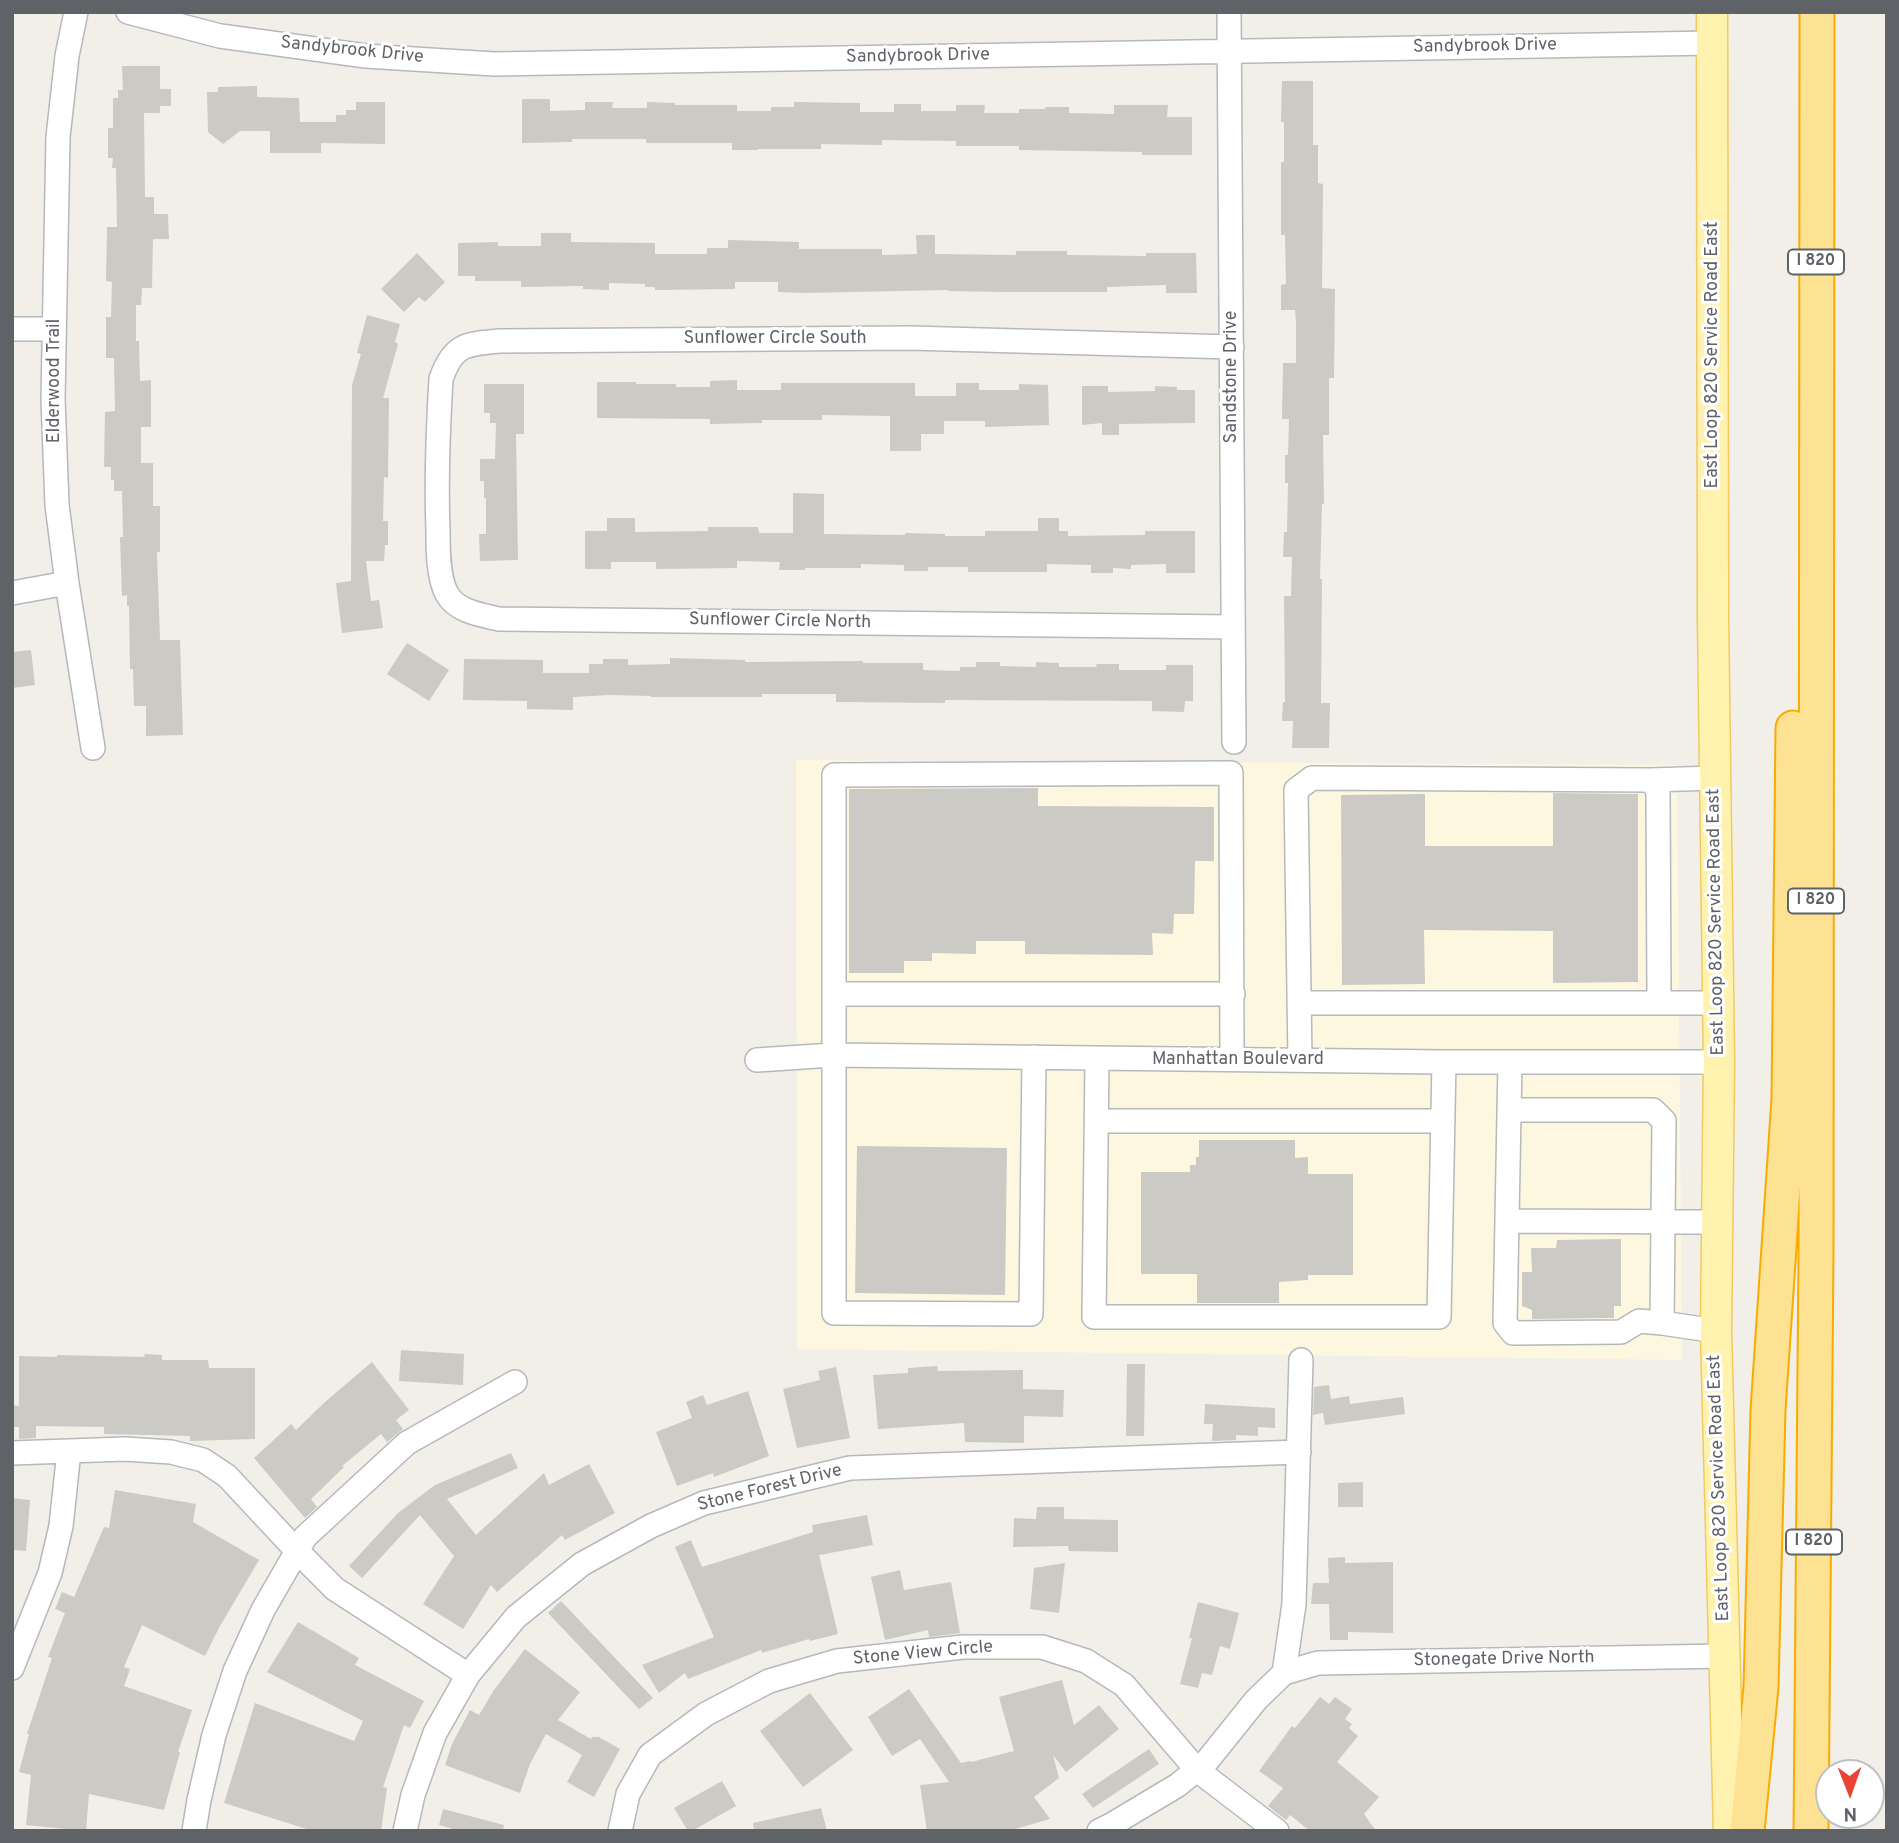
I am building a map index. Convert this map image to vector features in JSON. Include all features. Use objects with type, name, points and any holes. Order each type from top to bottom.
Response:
[{"type":"highway","name":"I 820","points":[[1811,1831],[1816,1266],[1817,12]]},
{"type":"highway","points":[[1747,1831],[1761,1687],[1768,1410],[1790,1099],[1794,618],[1816,550]]},
{"type":"main road","name":"East Loop 820 Service Road East","points":[[1712,12],[1713,617],[1719,1062],[1716,1331],[1729,1831]]},
{"type":"street","name":"Elderwood Trail","points":[[76,12],[67,56],[58,137],[53,399],[57,505],[93,748]]},
{"type":"street","name":"Sandybrook Drive","points":[[128,12],[220,36],[366,56],[494,64],[1712,43]]},
{"type":"street","name":"Sandstone Drive","points":[[1229,12],[1234,742]]},
{"type":"street","points":[[12,329],[54,329]]},
{"type":"street","name":"Sunflower Circle South","points":[[436,482],[441,379],[446,363],[469,344],[499,341],[911,338],[1232,346]]},
{"type":"street","name":"Sunflower Circle North","points":[[436,482],[438,563],[447,595],[459,607],[499,619],[1233,627]]},
{"type":"street","points":[[12,593],[67,583]]},
{"type":"street","points":[[1034,1058],[1031,1314],[834,1313],[834,775],[1230,773],[1232,1059]]},
{"type":"street","points":[[1300,1060],[1296,790],[1312,778],[1715,778]]},
{"type":"street","points":[[1650,780],[1658,790],[1659,1002]]},
{"type":"street","points":[[834,994],[1233,994]]},
{"type":"street","points":[[1299,1003],[1718,1003]]},
{"type":"street","name":"Manhattan Boulevard","points":[[757,1060],[833,1055],[1444,1062],[1719,1062]]},
{"type":"street","points":[[1097,1059],[1094,1317],[1439,1317],[1444,1062]]},
{"type":"street","points":[[1510,1062],[1505,1323],[1513,1333],[1621,1332],[1639,1321],[1716,1331]]},
{"type":"street","points":[[1509,1110],[1653,1110],[1664,1121],[1662,1322]]},
{"type":"street","points":[[1097,1121],[1443,1121]]},
{"type":"street","points":[[1507,1221],[1718,1222]]},
{"type":"street","points":[[1284,1673],[1294,1604],[1301,1360]]},
{"type":"street","points":[[194,1831],[214,1735],[235,1671],[263,1609],[305,1537],[407,1443],[515,1382]]},
{"type":"street","points":[[12,1453],[125,1449],[171,1452],[202,1460],[227,1476],[335,1589],[468,1675]]},
{"type":"street","points":[[12,1668],[50,1573],[61,1526],[69,1451]]},
{"type":"street","name":"Stone Forest Drive","points":[[405,1831],[413,1795],[435,1733],[468,1675],[516,1618],[582,1564],[651,1526],[704,1503],[850,1468],[1299,1452]]},
{"type":"street","name":"Stone View Circle","points":[[620,1831],[628,1794],[650,1755],[706,1714],[769,1681],[837,1661],[963,1647],[1042,1647],[1086,1661],[1124,1685],[1197,1770],[1277,1831]]},
{"type":"street","name":"Stonegate Drive North","points":[[1099,1831],[1178,1785],[1197,1770],[1256,1700],[1284,1673],[1318,1664],[1725,1656]]},
{"type":"shaded area","points":[[796,760],[1677,765],[1682,1360],[797,1349]]},
{"type":"building","points":[[122,66],[160,66],[160,89],[171,89],[171,106],[160,106],[160,113],[144,113],[145,197],[154,197],[154,214],[168,214],[169,239],[153,239],[152,288],[142,288],[141,305],[136,305],[136,341],[139,341],[140,381],[151,380],[151,427],[141,427],[141,463],[153,463],[153,506],[160,506],[160,552],[157,552],[160,640],[180,640],[183,735],[146,736],[146,706],[134,706],[133,669],[130,669],[129,606],[127,595],[122,596],[122,491],[114,491],[111,467],[104,467],[105,412],[115,411],[114,358],[106,358],[106,317],[111,317],[112,282],[106,281],[107,227],[117,227],[116,168],[112,168],[113,158],[108,158],[108,128],[113,128],[113,98],[118,98],[118,90],[123,90]]},
{"type":"building","points":[[1282,81],[1313,81],[1313,145],[1318,145],[1318,183],[1323,184],[1322,288],[1335,289],[1334,378],[1329,378],[1329,435],[1323,435],[1324,504],[1320,579],[1321,703],[1330,703],[1329,748],[1292,748],[1293,721],[1282,721],[1285,702],[1284,596],[1291,596],[1292,557],[1283,557],[1284,532],[1287,532],[1288,483],[1285,483],[1285,455],[1288,455],[1289,419],[1282,419],[1283,363],[1296,363],[1296,323],[1295,310],[1281,310],[1281,285],[1286,284],[1285,235],[1281,235],[1281,162],[1284,162]]},
{"type":"building","points":[[257,86],[257,97],[299,98],[300,122],[336,122],[336,115],[346,115],[346,110],[356,110],[356,102],[385,102],[385,144],[321,143],[321,153],[270,153],[270,131],[240,131],[223,144],[208,132],[207,92],[218,92],[218,87]]},
{"type":"building","points":[[522,99],[550,99],[550,111],[585,110],[585,102],[613,102],[612,108],[647,108],[647,102],[737,105],[737,111],[771,111],[771,107],[794,107],[794,102],[860,103],[860,112],[894,112],[894,104],[921,104],[921,111],[956,111],[956,105],[985,105],[984,113],[1019,113],[1019,109],[1069,107],[1069,113],[1114,114],[1114,105],[1168,105],[1167,117],[1192,117],[1192,155],[1019,150],[1019,146],[956,146],[956,141],[882,140],[882,145],[821,144],[821,149],[758,150],[732,150],[732,143],[646,143],[646,139],[572,139],[572,142],[522,143]]},
{"type":"building","points":[[541,233],[571,233],[571,242],[655,243],[655,254],[707,254],[707,248],[728,248],[728,240],[799,242],[799,249],[882,249],[882,255],[917,254],[916,235],[935,235],[935,254],[1016,255],[1016,251],[1067,251],[1067,255],[1146,256],[1146,253],[1196,253],[1197,293],[1166,293],[1166,285],[1107,287],[1107,292],[948,290],[804,293],[778,292],[778,282],[735,282],[735,289],[655,290],[655,287],[645,287],[645,284],[609,283],[609,290],[583,289],[583,286],[521,287],[521,281],[475,281],[475,276],[458,276],[458,243],[498,242],[498,246],[541,246]]},
{"type":"building","points":[[417,253],[445,282],[425,302],[419,297],[404,312],[381,289]]},
{"type":"building","points":[[367,315],[400,324],[395,342],[398,344],[383,398],[389,398],[388,478],[384,477],[383,521],[388,521],[388,545],[385,545],[384,561],[366,561],[371,601],[379,600],[383,628],[342,633],[336,583],[351,581],[352,385],[361,354],[357,353]]},
{"type":"building","points":[[737,380],[737,390],[781,390],[781,383],[915,383],[915,396],[956,396],[956,383],[979,383],[979,390],[1019,390],[1019,384],[1048,385],[1049,425],[985,427],[985,421],[944,421],[944,434],[921,434],[921,451],[890,451],[890,416],[822,415],[822,420],[762,420],[762,423],[710,424],[710,419],[597,418],[597,382],[710,387],[710,381]]},
{"type":"building","points":[[484,384],[524,384],[524,434],[516,434],[518,560],[480,561],[479,534],[486,534],[486,498],[484,481],[480,481],[480,459],[495,459],[496,423],[490,423],[490,413],[484,413]]},
{"type":"building","points":[[1082,386],[1108,386],[1108,392],[1155,391],[1155,386],[1195,390],[1195,423],[1119,424],[1119,435],[1102,435],[1102,423],[1082,425]]},
{"type":"building","points":[[793,493],[824,494],[824,534],[985,536],[985,531],[1038,531],[1038,518],[1059,518],[1059,531],[1068,531],[1068,536],[1195,531],[1195,573],[1166,573],[1166,564],[1131,565],[1131,569],[1113,568],[1113,573],[1091,573],[1091,565],[1047,564],[1047,572],[968,572],[968,567],[928,567],[928,571],[904,571],[904,565],[861,564],[861,568],[779,570],[780,562],[737,561],[737,568],[656,569],[656,562],[611,562],[611,569],[585,569],[585,531],[607,531],[607,518],[635,518],[635,532],[758,527],[759,533],[793,533]]},
{"type":"building","points":[[407,643],[449,670],[429,701],[387,674]]},
{"type":"building","points":[[31,650],[35,685],[12,688],[12,652]]},
{"type":"building","points":[[670,658],[745,662],[923,663],[923,670],[960,671],[960,667],[976,667],[976,662],[1036,667],[1036,662],[1059,663],[1059,667],[1119,664],[1119,670],[1166,670],[1166,665],[1193,665],[1193,701],[1185,701],[1184,712],[1152,711],[1152,701],[836,702],[836,694],[762,694],[762,697],[573,697],[573,710],[527,709],[527,701],[463,700],[464,659],[543,660],[543,673],[589,673],[589,664],[603,664],[603,659],[628,659],[628,665],[670,664]]},
{"type":"building","points":[[1038,788],[1038,806],[1214,807],[1214,861],[1195,861],[1194,914],[1174,914],[1173,934],[1152,933],[1153,955],[1025,954],[1025,941],[976,941],[976,954],[932,953],[932,961],[904,961],[904,973],[849,973],[849,789]]},
{"type":"building","points":[[1553,793],[1638,794],[1638,982],[1553,983],[1553,931],[1424,930],[1425,984],[1342,985],[1341,795],[1425,794],[1425,846],[1553,846]]},
{"type":"building","points":[[1199,1140],[1295,1140],[1295,1158],[1308,1157],[1308,1174],[1353,1174],[1353,1275],[1308,1275],[1308,1280],[1279,1282],[1279,1303],[1197,1303],[1197,1274],[1141,1274],[1141,1172],[1190,1172],[1190,1165],[1196,1165],[1196,1157],[1199,1157]]},
{"type":"building","points":[[857,1146],[1007,1148],[1005,1295],[855,1293]]},
{"type":"building","points":[[1621,1239],[1621,1306],[1614,1306],[1614,1318],[1532,1319],[1532,1310],[1522,1306],[1522,1272],[1532,1272],[1531,1248],[1556,1248],[1557,1240]]},
{"type":"building","points":[[401,1350],[464,1354],[463,1385],[399,1381]]},
{"type":"building","points":[[145,1354],[162,1355],[162,1360],[208,1360],[209,1368],[255,1368],[255,1439],[190,1441],[190,1436],[104,1434],[104,1427],[36,1426],[36,1438],[19,1439],[19,1427],[12,1427],[12,1405],[19,1406],[19,1356],[144,1357]]},
{"type":"building","points":[[372,1362],[409,1410],[396,1420],[403,1429],[387,1442],[381,1434],[342,1466],[344,1467],[311,1499],[317,1507],[305,1518],[254,1458],[291,1424],[296,1430]]},
{"type":"building","points":[[1127,1364],[1145,1364],[1144,1436],[1126,1436]]},
{"type":"building","points":[[937,1366],[938,1371],[1023,1370],[1023,1389],[1064,1390],[1063,1417],[1024,1416],[1024,1443],[965,1442],[964,1423],[878,1429],[873,1375],[908,1373],[908,1368]]},
{"type":"building","points":[[836,1367],[850,1438],[797,1448],[783,1389],[820,1380],[818,1371]]},
{"type":"building","points":[[1329,1385],[1331,1399],[1349,1396],[1350,1404],[1403,1397],[1405,1414],[1325,1425],[1323,1413],[1313,1415],[1314,1387]]},
{"type":"building","points":[[748,1391],[769,1456],[714,1477],[713,1473],[677,1486],[656,1432],[692,1418],[686,1402],[703,1395],[707,1405]]},
{"type":"building","points":[[1205,1404],[1275,1408],[1275,1428],[1258,1427],[1258,1436],[1236,1435],[1236,1440],[1212,1441],[1213,1424],[1204,1424]]},
{"type":"building","points":[[511,1453],[518,1468],[447,1499],[476,1535],[544,1473],[549,1485],[589,1464],[615,1513],[565,1540],[562,1535],[497,1592],[491,1585],[463,1629],[423,1604],[454,1556],[420,1515],[362,1578],[349,1566],[398,1513],[435,1485]]},
{"type":"building","points":[[1363,1482],[1363,1507],[1338,1507],[1338,1483]]},
{"type":"building","points":[[115,1490],[196,1504],[193,1522],[259,1560],[205,1656],[142,1625],[124,1667],[130,1669],[124,1686],[192,1710],[178,1752],[164,1810],[89,1794],[86,1831],[26,1825],[31,1775],[19,1772],[27,1734],[52,1658],[48,1657],[65,1613],[55,1609],[62,1592],[74,1597],[104,1527],[109,1528]]},
{"type":"building","points":[[12,1498],[30,1500],[26,1551],[12,1550]]},
{"type":"building","points":[[1037,1507],[1064,1507],[1064,1519],[1118,1520],[1118,1552],[1069,1551],[1068,1546],[1013,1547],[1014,1518],[1036,1519]]},
{"type":"building","points":[[867,1515],[873,1545],[819,1555],[838,1634],[810,1641],[809,1639],[762,1653],[761,1650],[688,1679],[685,1673],[659,1693],[642,1665],[714,1637],[675,1547],[691,1540],[702,1567],[813,1532],[812,1525]]},
{"type":"building","points":[[1345,1557],[1345,1563],[1393,1562],[1393,1633],[1348,1632],[1348,1640],[1330,1640],[1329,1604],[1311,1604],[1313,1583],[1329,1583],[1328,1558]]},
{"type":"building","points":[[1065,1563],[1059,1613],[1030,1609],[1034,1568]]},
{"type":"building","points":[[900,1570],[904,1590],[951,1582],[960,1633],[929,1637],[928,1630],[885,1640],[871,1577]]},
{"type":"building","points":[[561,1601],[653,1698],[639,1709],[548,1613]]},
{"type":"building","points":[[1198,1602],[1239,1613],[1230,1649],[1220,1646],[1212,1675],[1202,1673],[1198,1688],[1180,1684]]},
{"type":"building","points":[[298,1622],[359,1658],[355,1665],[424,1701],[410,1728],[404,1725],[383,1787],[387,1788],[381,1831],[313,1831],[224,1803],[255,1703],[354,1741],[363,1721],[267,1672]]},
{"type":"building","points":[[525,1649],[580,1692],[558,1720],[591,1739],[599,1737],[620,1749],[594,1797],[567,1782],[582,1755],[546,1734],[530,1764],[520,1793],[445,1765],[452,1744],[470,1710],[479,1715]]},
{"type":"building","points":[[1062,1680],[1074,1725],[1099,1705],[1119,1729],[1066,1772],[1053,1755],[1059,1778],[1034,1797],[1050,1819],[1008,1831],[927,1831],[920,1785],[949,1782],[920,1739],[892,1756],[868,1717],[909,1689],[961,1763],[971,1762],[1014,1751],[999,1697]]},
{"type":"building","points":[[810,1693],[853,1750],[803,1787],[760,1731]]},
{"type":"building","points":[[1320,1697],[1329,1704],[1335,1697],[1352,1709],[1345,1719],[1352,1724],[1349,1728],[1358,1736],[1337,1762],[1379,1797],[1364,1814],[1376,1831],[1310,1831],[1290,1815],[1286,1820],[1268,1806],[1283,1788],[1259,1771],[1292,1726],[1295,1728]]},
{"type":"building","points":[[1149,1749],[1159,1764],[1093,1808],[1082,1794]]},
{"type":"building","points":[[722,1781],[736,1806],[688,1831],[674,1808]]},
{"type":"building","points":[[821,1808],[827,1831],[754,1831],[753,1823]]},
{"type":"building","points":[[443,1809],[504,1825],[503,1831],[460,1831],[439,1825]]}]
